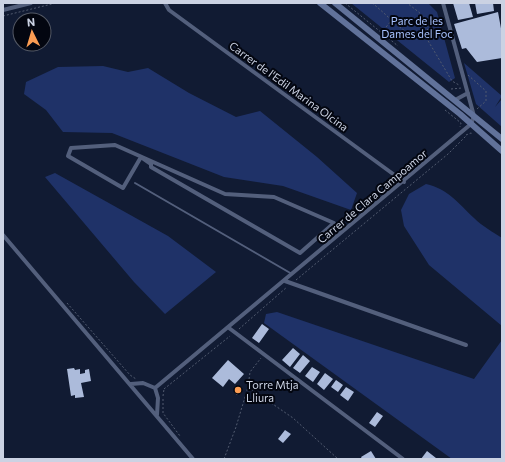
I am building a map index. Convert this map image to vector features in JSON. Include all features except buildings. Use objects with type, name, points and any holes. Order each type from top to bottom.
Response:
[{"type":"main road","points":[[320,3],[471,124],[502,151]]},
{"type":"main road","points":[[335,3],[455,100],[476,111],[502,139]]},
{"type":"street","points":[[3,10],[32,3]]},
{"type":"street","name":"Carrer de l'Edil Marina Olcina","points":[[165,3],[169,10],[404,182]]},
{"type":"street","points":[[443,3],[466,87],[476,111],[471,124]]},
{"type":"street","points":[[455,100],[468,92]]},
{"type":"street","name":"Carrer de Clara Campoamor","points":[[155,388],[404,182],[471,124]]},
{"type":"street","points":[[141,156],[123,188],[68,156],[71,148],[115,145],[225,194],[274,197],[334,223],[300,252],[151,167],[151,164],[141,156]]},
{"type":"street","points":[[3,235],[131,384],[193,459]]},
{"type":"street","points":[[285,281],[466,345]]},
{"type":"street","points":[[229,328],[403,459]]},
{"type":"street","points":[[131,384],[143,383],[155,388],[158,398],[157,415]]},
{"type":"lane","points":[[135,183],[293,274]]},
{"type":"path","points":[[3,16],[56,3]]},
{"type":"path","points":[[346,3],[402,50]]},
{"type":"path","points":[[372,3],[407,32],[415,36],[424,34],[428,30],[428,23],[424,16],[407,3]]},
{"type":"path","points":[[424,34],[452,81],[459,86]]},
{"type":"path","points":[[467,74],[486,91],[486,101],[476,111]]},
{"type":"path","points":[[450,90],[466,87]]},
{"type":"path","points":[[180,436],[163,413],[162,391],[164,388],[229,335],[233,336],[236,334],[239,331],[239,327],[448,154],[466,136]]},
{"type":"path","points":[[65,300],[130,375],[138,380]]},
{"type":"path","points":[[224,459],[236,427],[248,387],[250,372],[259,363],[263,355]]},
{"type":"path","points":[[162,383],[164,388]]},
{"type":"path","points":[[248,387],[293,418],[338,459]]},
{"type":"green space","name":"Parc de les Dames del Foc","points":[[351,3],[428,3],[437,12],[455,78],[449,82]]},
{"type":"green space","name":"Parc de les Dames del Foc","points":[[464,63],[502,96],[495,107],[502,99],[502,127],[476,104]]},
{"type":"green space","points":[[103,66],[128,72],[148,68],[189,93],[236,117],[260,111],[317,157],[357,193],[351,210],[283,186],[224,177],[112,133],[63,132],[46,110],[24,94],[26,82],[58,67]]},
{"type":"green space","points":[[55,173],[168,236],[216,272],[165,314],[134,282],[45,177]]},
{"type":"green space","points":[[426,184],[441,189],[447,193],[480,224],[502,238],[502,326],[429,265],[404,226],[401,210],[409,194]]},
{"type":"green space","points":[[277,312],[474,379],[502,340],[502,459],[452,459],[264,323],[266,314]]},
{"type":"place","name":"Torre Mtja Lliura","points":[[238,390]]}]
